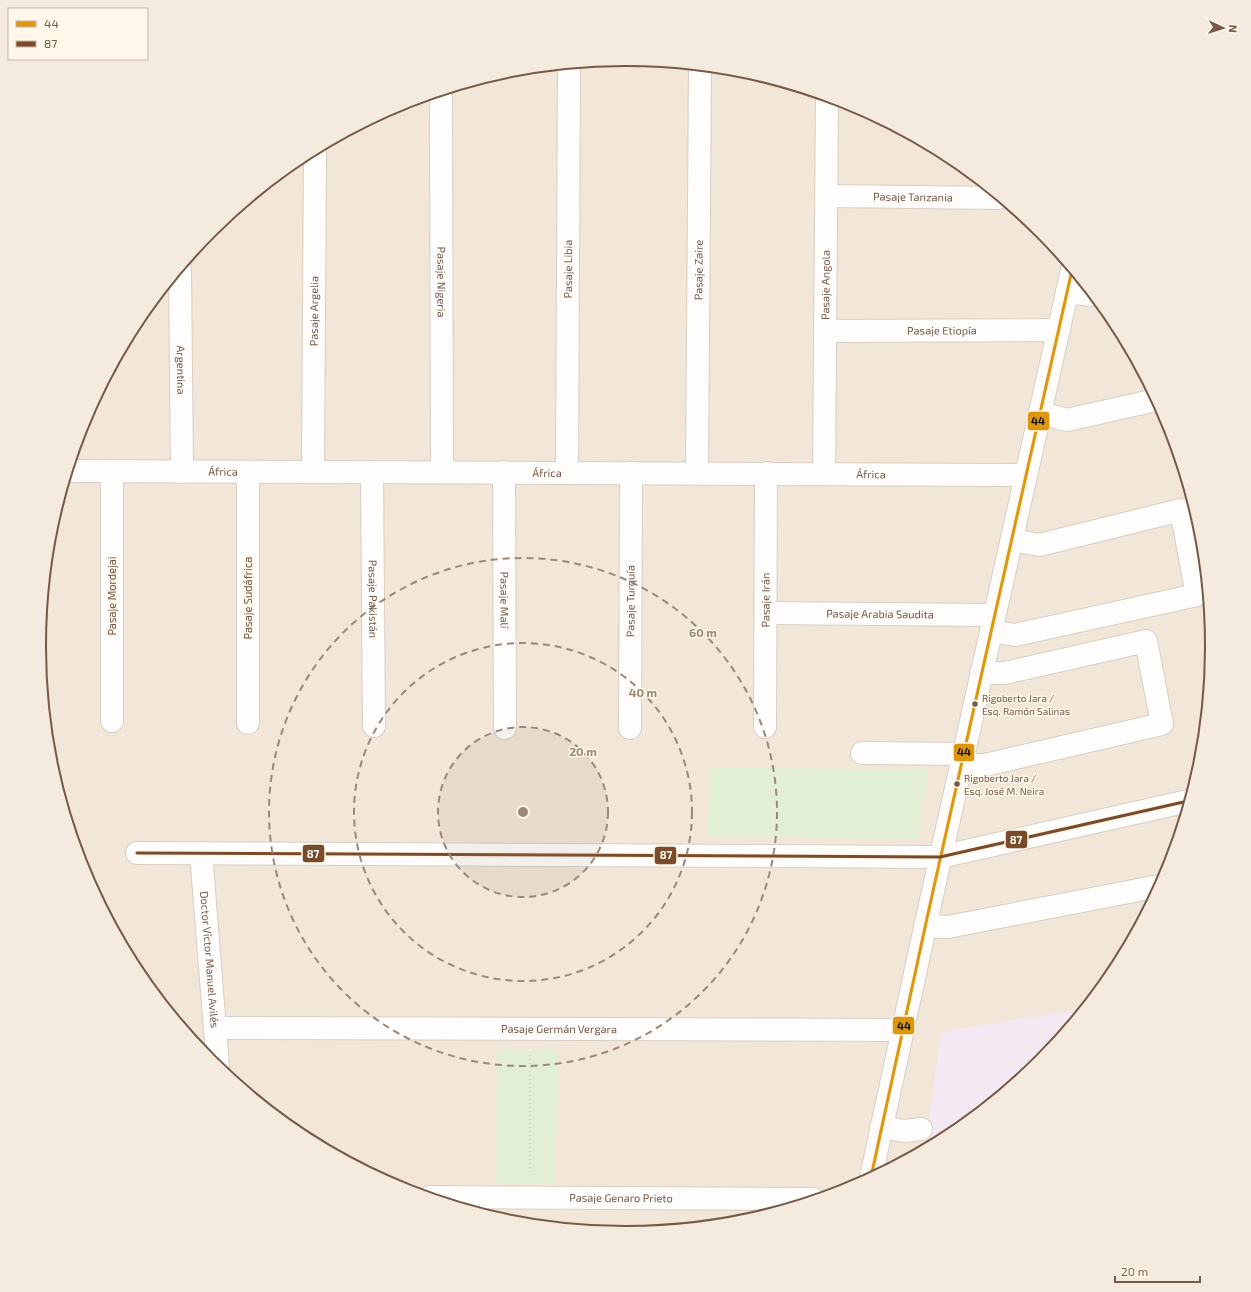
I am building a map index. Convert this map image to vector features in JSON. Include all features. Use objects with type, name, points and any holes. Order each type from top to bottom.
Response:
[{"type":"street","name":"Pasaje Libia","points":[[567,473],[569,70]]},
{"type":"street","name":"Pasaje Zaire","points":[[697,473],[700,71]]},
{"type":"street","name":"Pasaje Nigeria","points":[[441,96],[442,472]]},
{"type":"street","name":"Pasaje Angola","points":[[824,474],[827,103]]},
{"type":"street","name":"Pasaje Argelia","points":[[313,472],[315,157]]},
{"type":"street","name":"Pasaje Tanzania","points":[[826,196],[993,198]]},
{"type":"street","name":"Argentina","points":[[180,276],[182,472]]},
{"type":"street","points":[[872,1170],[940,857],[1071,276]]},
{"type":"street","points":[[1067,292],[1086,294]]},
{"type":"street","name":"Pasaje Etiopía","points":[[825,331],[1059,330]]},
{"type":"street","points":[[1040,413],[1066,420],[1150,401]]},
{"type":"street","name":"África","points":[[74,471],[1026,475]]},
{"type":"street","name":"Pasaje Mordejai","points":[[112,471],[112,721]]},
{"type":"street","name":"Pasaje Sudáfrica","points":[[248,472],[248,723]]},
{"type":"street","name":"Pasaje Pakistán","points":[[372,472],[374,726]]},
{"type":"street","name":"Pasaje Malí","points":[[504,472],[505,728]]},
{"type":"street","name":"Pasaje Turquía","points":[[630,728],[631,473]]},
{"type":"street","name":"Pasaje Irán","points":[[765,727],[766,473]]},
{"type":"street","name":"Pasaje Arabia Saudita","points":[[766,613],[993,623],[1015,635],[1196,595],[1181,510],[1039,545],[1012,540]]},
{"type":"street","points":[[862,753],[962,760],[985,765],[1162,724],[1146,641],[1004,674],[982,673]]},
{"type":"street","points":[[138,853],[940,857],[1183,802]]},
{"type":"street","name":"Doctor Víctor Manuel Avilés","points":[[201,853],[217,1057]]},
{"type":"street","points":[[925,926],[948,927],[1152,887]]},
{"type":"street","name":"Pasaje Germán Vergara","points":[[215,1028],[903,1030]]},
{"type":"street","points":[[881,1127],[904,1131],[921,1129]]},
{"type":"street","name":"Pasaje Genaro Prieto","points":[[446,1197],[799,1199]]},
{"type":"path","points":[[530,1029],[530,1197]]},
{"type":"shaded area","points":[[626,66],[663,68],[701,71],[775,86],[812,97],[882,126],[947,164],[978,186],[1008,210],[1061,264],[1085,293],[1127,356],[1161,424],[1174,460],[1194,533],[1204,608],[1204,684],[1194,759],[1185,796],[1161,868],[1145,902],[1127,936],[1085,999],[1061,1028],[1008,1082],[947,1128],[915,1148],[882,1166],[812,1195],[775,1206],[701,1221],[626,1226],[588,1224],[550,1221],[476,1206],[439,1195],[369,1166],[304,1128],[273,1106],[243,1082],[190,1028],[166,999],[124,936],[90,868],[77,832],[57,759],[51,722],[47,684],[47,608],[57,533],[66,496],[90,424],[106,390],[124,356],[166,293],[190,264],[243,210],[304,164],[336,144],[369,126],[439,97],[476,86],[550,71]]},
{"type":"shaded area","points":[[1076,1010],[1035,1056],[1008,1082],[978,1106],[926,1141],[941,1032]]},
{"type":"green space","points":[[709,767],[928,770],[917,840],[708,835]]},
{"type":"green space","points":[[497,1049],[558,1050],[555,1184],[495,1183]]},
{"type":"transit line","name":"44","points":[[872,1170],[929,909],[1071,276]]},
{"type":"transit line","name":"87","points":[[137,853],[940,857],[1183,802]]},
{"type":"place","name":"Rigoberto Jara / Esq. Ramón Salinas","points":[[975,704]]},
{"type":"place","name":"Rigoberto Jara / Esq. José M. Neira","points":[[957,784]]}]
